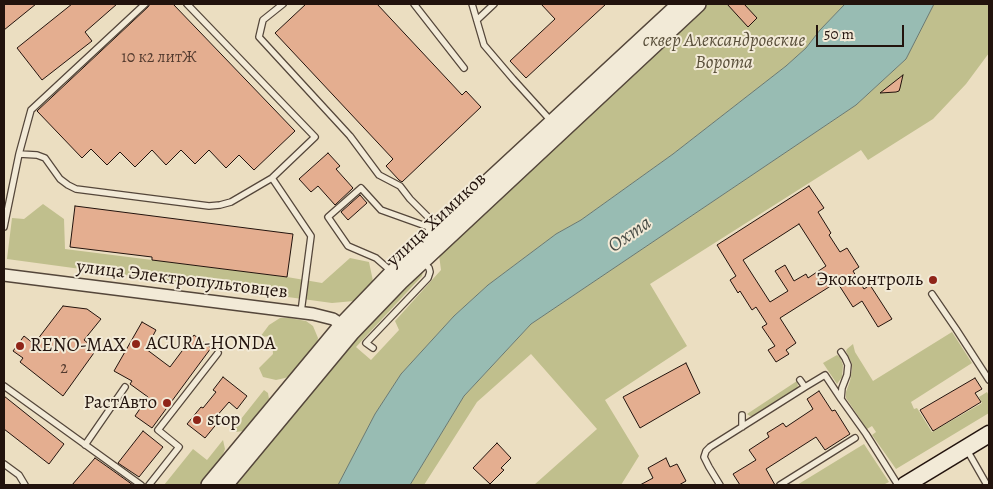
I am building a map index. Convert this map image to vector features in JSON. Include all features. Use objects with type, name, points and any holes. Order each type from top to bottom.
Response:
[{"type":"main road","points":[[905,485],[989,434]]},
{"type":"street","name":"улица Химиков","points":[[556,127],[680,4]]},
{"type":"street","name":"улица Химиков","points":[[225,485],[392,273],[441,232],[556,127],[698,4]]},
{"type":"street","name":"улица Химиков","points":[[209,485],[347,328],[422,262],[441,232]]},
{"type":"street","name":"улица Электропультовцев","points":[[4,276],[322,315],[333,319],[347,328]]},
{"type":"lane","points":[[4,228],[19,154],[31,110],[145,4]]},
{"type":"lane","points":[[19,154],[37,155],[45,158],[60,179],[76,189],[209,206],[231,202],[272,178],[316,137],[187,4]]},
{"type":"lane","points":[[283,4],[264,20],[259,37],[350,136],[379,175],[400,186],[441,232]]},
{"type":"lane","points":[[414,4],[464,68]]},
{"type":"lane","points":[[472,4],[484,45],[556,127]]},
{"type":"lane","points":[[477,20],[494,4]]},
{"type":"lane","points":[[272,178],[311,236],[301,312]]},
{"type":"lane","points":[[392,273],[376,258],[348,246],[328,217],[361,188],[381,210],[441,232]]},
{"type":"lane","points":[[373,348],[366,342],[428,278],[430,268],[422,262]]},
{"type":"lane","points":[[932,294],[989,380]]},
{"type":"lane","points":[[840,352],[848,366],[842,388],[842,399]]},
{"type":"lane","points":[[149,485],[179,447],[158,430],[218,353]]},
{"type":"lane","points":[[720,485],[704,457],[710,446],[825,375],[866,434],[898,485]]},
{"type":"lane","points":[[800,380],[805,387]]},
{"type":"lane","points":[[4,386],[141,485]]},
{"type":"lane","points":[[85,444],[125,387]]},
{"type":"lane","points":[[742,415],[742,427]]},
{"type":"lane","points":[[780,485],[855,438]]},
{"type":"lane","points":[[966,448],[987,485]]},
{"type":"lane","points":[[4,464],[19,475],[25,485]]},
{"type":"green space","name":"сквер Александровские Ворота","points":[[706,4],[845,4],[806,48],[786,66],[673,154],[581,220],[556,234],[488,285],[454,316],[401,374],[375,414],[338,485],[233,485],[351,343],[422,268],[422,276],[356,347],[371,360],[399,330],[395,321],[441,270],[439,255]]},
{"type":"green space","points":[[934,4],[989,4],[989,53],[966,84],[933,119],[868,160],[861,150],[650,284],[687,346],[605,400],[639,456],[621,485],[534,485],[597,429],[531,354],[477,402],[424,485],[410,485],[464,396],[531,324],[856,105],[906,59]]},
{"type":"green space","points":[[43,204],[64,219],[65,249],[322,283],[350,258],[369,262],[373,281],[354,301],[332,303],[7,259],[12,218],[24,219]]},
{"type":"green space","points":[[280,318],[306,321],[313,326],[318,338],[317,344],[292,375],[276,380],[263,377],[259,368],[273,354],[272,336],[260,337],[269,325]]},
{"type":"green space","points":[[952,332],[972,363],[911,402],[914,409],[917,408],[932,432],[982,403],[979,397],[987,392],[989,396],[989,413],[896,469],[872,435],[876,432],[872,426],[867,429],[846,398],[852,364],[846,351],[853,344],[855,352],[873,381]]},
{"type":"green space","points":[[837,355],[840,357],[843,365],[842,377],[837,384],[823,363]]},
{"type":"green space","points":[[797,381],[798,386],[796,389],[754,416],[747,414]]},
{"type":"green space","points":[[264,390],[268,393],[269,399],[243,431],[236,432],[233,429]]},
{"type":"green space","points":[[223,440],[225,449],[222,457],[199,485],[164,485],[193,449],[207,460]]},
{"type":"green space","points":[[864,444],[889,482],[883,485],[797,485]]},
{"type":"water","name":"Охта","points":[[845,4],[934,4],[906,59],[856,105],[531,324],[464,396],[410,485],[338,485],[375,414],[401,374],[454,316],[488,285],[556,234],[581,220],[673,154],[786,66],[806,48]]},
{"type":"building","points":[[4,4],[36,4],[4,30]]},
{"type":"building","points":[[72,4],[117,4],[85,32],[92,41],[42,80],[17,48]]},
{"type":"building","points":[[150,4],[173,4],[295,131],[254,170],[239,155],[226,168],[209,150],[195,164],[181,150],[166,165],[152,150],[135,167],[120,152],[107,165],[91,149],[82,158],[37,111]]},
{"type":"building","points":[[306,4],[377,4],[462,95],[466,91],[481,107],[402,182],[386,166],[393,159],[275,33]]},
{"type":"building","points":[[541,4],[606,4],[526,78],[510,61],[555,19]]},
{"type":"building","points":[[727,4],[744,4],[757,18],[748,27]]},
{"type":"building","points":[[903,75],[899,91],[880,93]]},
{"type":"building","points":[[328,153],[340,166],[336,169],[353,188],[335,205],[318,186],[311,192],[299,179]]},
{"type":"building","points":[[809,186],[824,208],[818,212],[831,233],[829,235],[840,252],[847,248],[859,267],[853,271],[864,289],[870,285],[892,319],[878,327],[862,301],[853,307],[837,282],[780,318],[796,343],[786,350],[789,354],[776,362],[768,350],[775,346],[762,327],[767,324],[756,307],[752,310],[740,291],[738,293],[730,280],[736,276],[717,245]],"holes":[[[799,224],[826,266],[808,278],[806,274],[794,281],[785,265],[775,271],[788,291],[770,302],[743,260]]]},
{"type":"building","points":[[360,195],[367,203],[348,220],[341,212]]},
{"type":"building","points":[[75,206],[293,234],[287,277],[152,260],[152,257],[70,247]]},
{"type":"building","points":[[63,306],[87,309],[101,319],[84,340],[96,350],[63,396],[20,362],[23,358],[13,351],[24,336],[34,344]]},
{"type":"building","points":[[142,322],[156,330],[146,349],[170,367],[194,335],[211,348],[152,428],[135,416],[148,397],[130,384],[132,381],[114,371]]},
{"type":"building","points":[[686,363],[700,393],[640,428],[623,397]]},
{"type":"building","points":[[223,377],[247,396],[237,409],[229,402],[215,418],[219,421],[205,438],[187,424],[216,392],[213,390]]},
{"type":"building","points":[[975,378],[982,389],[975,393],[981,402],[933,431],[920,410]]},
{"type":"building","points":[[819,391],[832,411],[835,410],[850,434],[825,450],[816,437],[766,469],[775,485],[740,485],[733,474],[756,460],[749,450],[769,437],[767,433],[783,423],[786,427],[813,409],[807,399]]},
{"type":"building","points":[[4,396],[64,444],[49,464],[4,429]]},
{"type":"building","points":[[143,431],[163,447],[139,477],[118,463]]},
{"type":"building","points":[[497,443],[511,458],[501,468],[504,470],[490,484],[473,468]]},
{"type":"building","points":[[95,458],[112,470],[133,485],[72,485]]},
{"type":"building","points":[[666,458],[670,467],[677,464],[686,481],[679,485],[640,485],[653,478],[648,468]]},
{"type":"place","name":"Экоконтроль","points":[[933,280]]},
{"type":"place","name":"ACURA-HONDA","points":[[136,344]]},
{"type":"place","name":"RENO-MAX","points":[[20,346]]},
{"type":"place","name":"РастАвто","points":[[167,403]]},
{"type":"place","name":"stop","points":[[197,420]]}]
